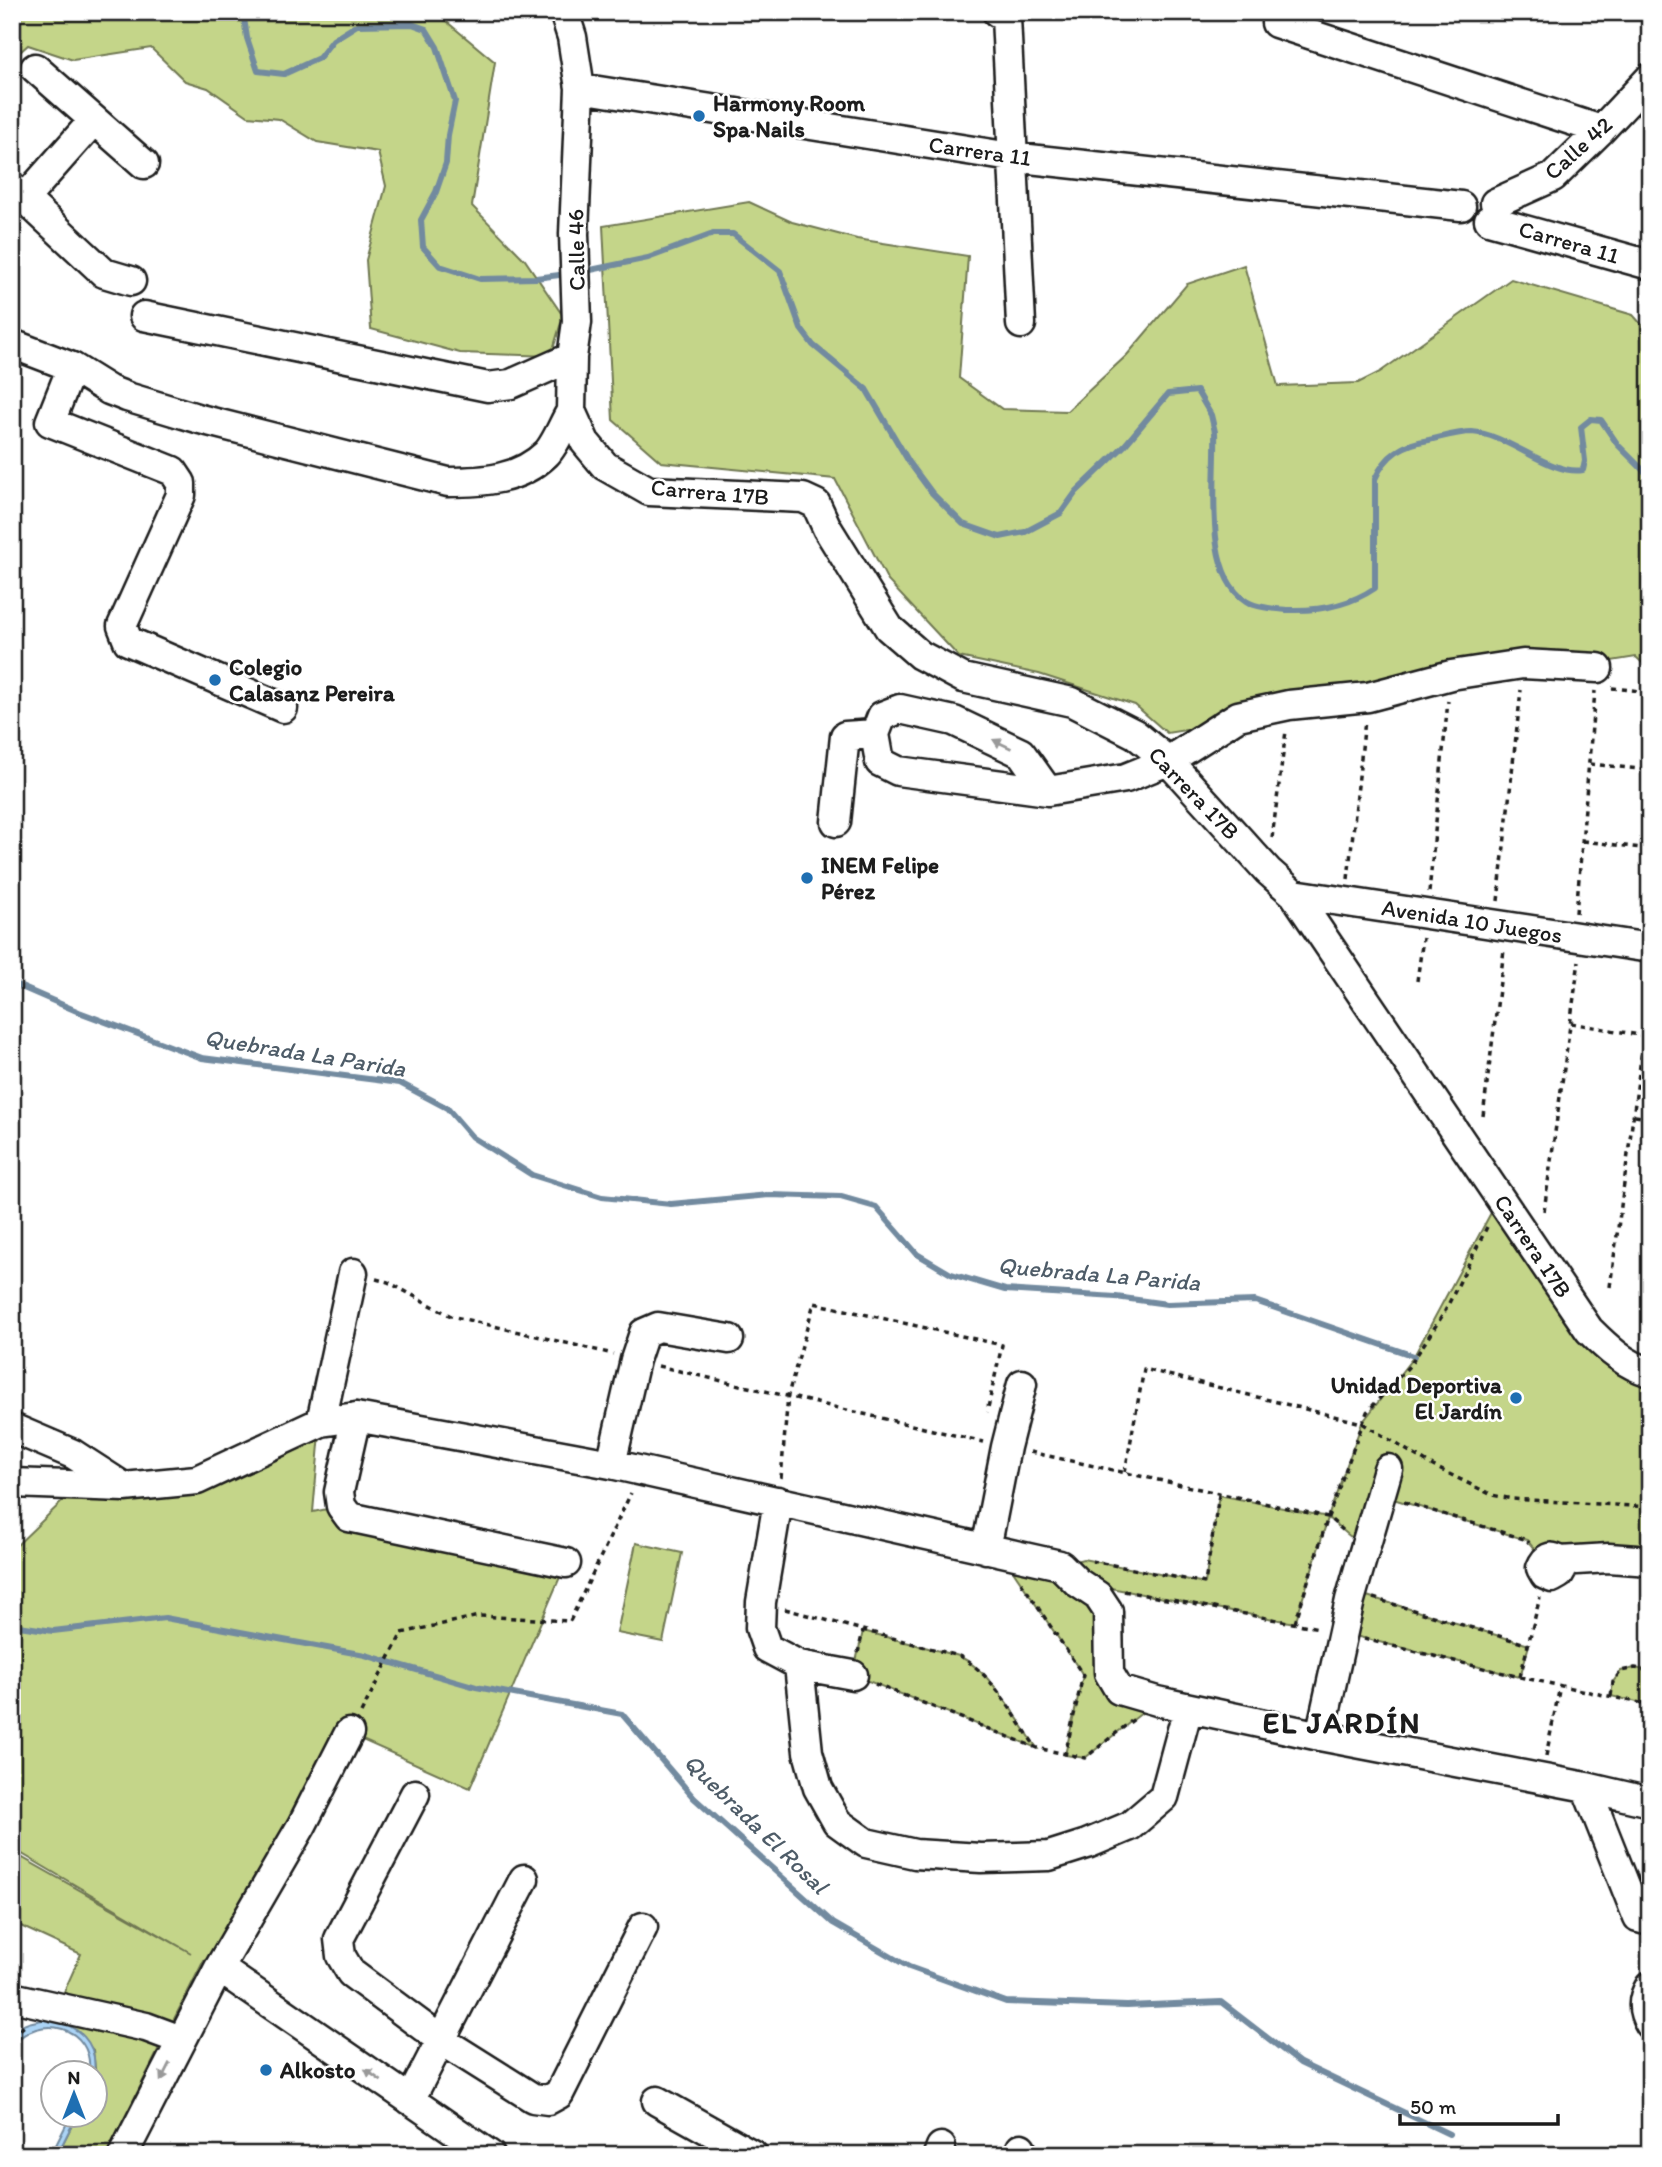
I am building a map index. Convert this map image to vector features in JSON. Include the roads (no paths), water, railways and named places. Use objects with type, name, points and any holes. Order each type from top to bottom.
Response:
[{"type":"street","points":[[564,12],[572,37],[580,88]]},
{"type":"street","points":[[997,12],[1006,18],[1021,324]]},
{"type":"street","points":[[1276,23],[1601,130]]},
{"type":"street","points":[[35,68],[144,164]]},
{"type":"street","name":"Calle 42","points":[[1492,211],[1553,177],[1650,78]]},
{"type":"street","name":"Carrera 11","points":[[580,88],[1011,157],[1461,206],[1466,194],[1472,190],[1486,192],[1492,211],[1650,265]]},
{"type":"street","name":"Calle 46","points":[[571,411],[572,357],[577,322],[574,234],[580,88]]},
{"type":"street","points":[[94,120],[18,192],[104,273],[131,281]]},
{"type":"street","points":[[144,316],[488,387],[511,384],[572,357]]},
{"type":"street","points":[[12,344],[72,367],[127,397],[200,419],[448,482],[487,482],[522,471],[547,453],[571,411]]},
{"type":"street","points":[[72,367],[50,422],[173,471],[181,483],[181,495],[122,626],[128,641],[283,708]]},
{"type":"street","name":"Carrera 17B","points":[[571,411],[585,442],[595,456],[605,466],[649,491],[803,498],[816,504],[827,527],[889,628],[920,655],[963,678],[1072,702],[1135,734],[1168,761],[1268,871],[1294,894],[1589,1329],[1611,1351],[1637,1368],[1650,1372]]},
{"type":"street","points":[[1048,791],[1021,753],[954,720],[900,709],[882,716],[875,734],[880,762],[898,771],[1048,791],[1126,778],[1168,761],[1238,716],[1289,705],[1368,697],[1451,675],[1524,664],[1597,677]]},
{"type":"street","points":[[836,822],[845,736],[875,734]]},
{"type":"street","name":"Avenida 10 Juegos","points":[[1294,894],[1650,948]]},
{"type":"street","points":[[321,1422],[353,1273]]},
{"type":"street","points":[[611,1464],[622,1357],[644,1333],[658,1327],[729,1339]]},
{"type":"street","points":[[994,1551],[1006,1447],[1022,1384]]},
{"type":"street","points":[[355,1417],[339,1492],[341,1506],[349,1517],[566,1563]]},
{"type":"street","points":[[12,1483],[124,1487],[197,1480],[321,1422],[355,1417],[611,1464],[1060,1565],[1077,1582],[1098,1596],[1108,1611],[1109,1673],[1119,1690],[1157,1701],[1320,1736],[1586,1787],[1650,1802]]},
{"type":"street","points":[[12,1428],[73,1454],[124,1487]]},
{"type":"street","points":[[1320,1736],[1350,1600],[1388,1469]]},
{"type":"street","points":[[778,1501],[761,1602],[760,1628],[767,1648],[799,1665],[853,1675]]},
{"type":"street","points":[[1550,1565],[1609,1558],[1650,1561]]},
{"type":"street","points":[[799,1665],[808,1752],[818,1788],[837,1822],[866,1843],[915,1854],[981,1858],[1049,1856],[1130,1826],[1164,1797],[1188,1708]]},
{"type":"street","points":[[123,2155],[219,1968],[302,1825],[349,1733]]},
{"type":"street","points":[[1586,1787],[1638,1918],[1650,1921]]},
{"type":"street","points":[[415,1794],[340,1939],[341,1956],[351,1973],[441,2040],[533,2098],[548,2100],[559,2094],[643,1927]]},
{"type":"street","points":[[410,2100],[524,1879]]},
{"type":"street","points":[[219,1968],[490,2155]]},
{"type":"street","points":[[1650,1986],[1643,2000],[1644,2015],[1650,2024]]},
{"type":"street","points":[[12,1997],[146,2027],[181,2040]]},
{"type":"street","points":[[657,2101],[754,2155]]},
{"type":"water","points":[[51,2019],[70,2026],[84,2037],[94,2058],[88,2058],[83,2044],[74,2035],[50,2027],[23,2035],[12,2046],[15,2032],[30,2022]]},
{"type":"water","points":[[64,2128],[70,2128],[57,2155],[51,2155]]},
{"type":"waterway","points":[[243,12],[247,38],[258,71],[284,74],[319,58],[333,40],[357,25],[412,24],[426,29],[437,47],[455,101],[446,163],[436,192],[421,220],[423,247],[440,266],[480,279],[536,278],[567,274]]},
{"type":"waterway","points":[[581,272],[648,258],[713,234],[733,234],[780,271],[801,329],[813,345],[866,389],[909,462],[932,493],[963,524],[1000,537],[1025,532],[1061,513],[1076,492],[1125,445],[1168,394],[1197,391],[1211,415],[1215,432],[1215,523],[1217,547],[1223,569],[1232,587],[1246,601],[1261,607],[1288,610],[1322,608],[1355,599],[1375,588],[1375,479],[1390,457],[1411,444],[1456,434],[1486,434],[1557,467],[1583,470],[1585,461],[1581,427],[1591,419],[1601,420],[1618,445],[1650,477]]},
{"type":"waterway","name":"Quebrada La Parida","points":[[12,983],[79,1012],[202,1058],[400,1083],[447,1108],[472,1137],[532,1175],[602,1197],[671,1204],[769,1195],[841,1197],[876,1207],[917,1254],[951,1274],[1005,1290],[1116,1297],[1167,1304],[1255,1301],[1414,1356]]},
{"type":"waterway","name":"Quebrada El Rosal","points":[[12,1625],[53,1631],[165,1618],[365,1655],[476,1687],[622,1714],[694,1798],[833,1923],[909,1967],[1006,2002],[1127,2006],[1221,2002],[1300,2063],[1449,2134]]},
{"type":"place","name":"Harmony Room Spa Nails","points":[[699,116]]},
{"type":"place","name":"Colegio Calasanz Pereira","points":[[215,680]]},
{"type":"place","name":"INEM Felipe Pérez","points":[[807,878]]},
{"type":"place","name":"Unidad Deportiva El Jardín","points":[[1516,1398]]},
{"type":"place","name":"Alkosto","points":[[266,2070]]},
{"type":"district","name":"EL JARDÍN","points":[[1342,1723]]}]
